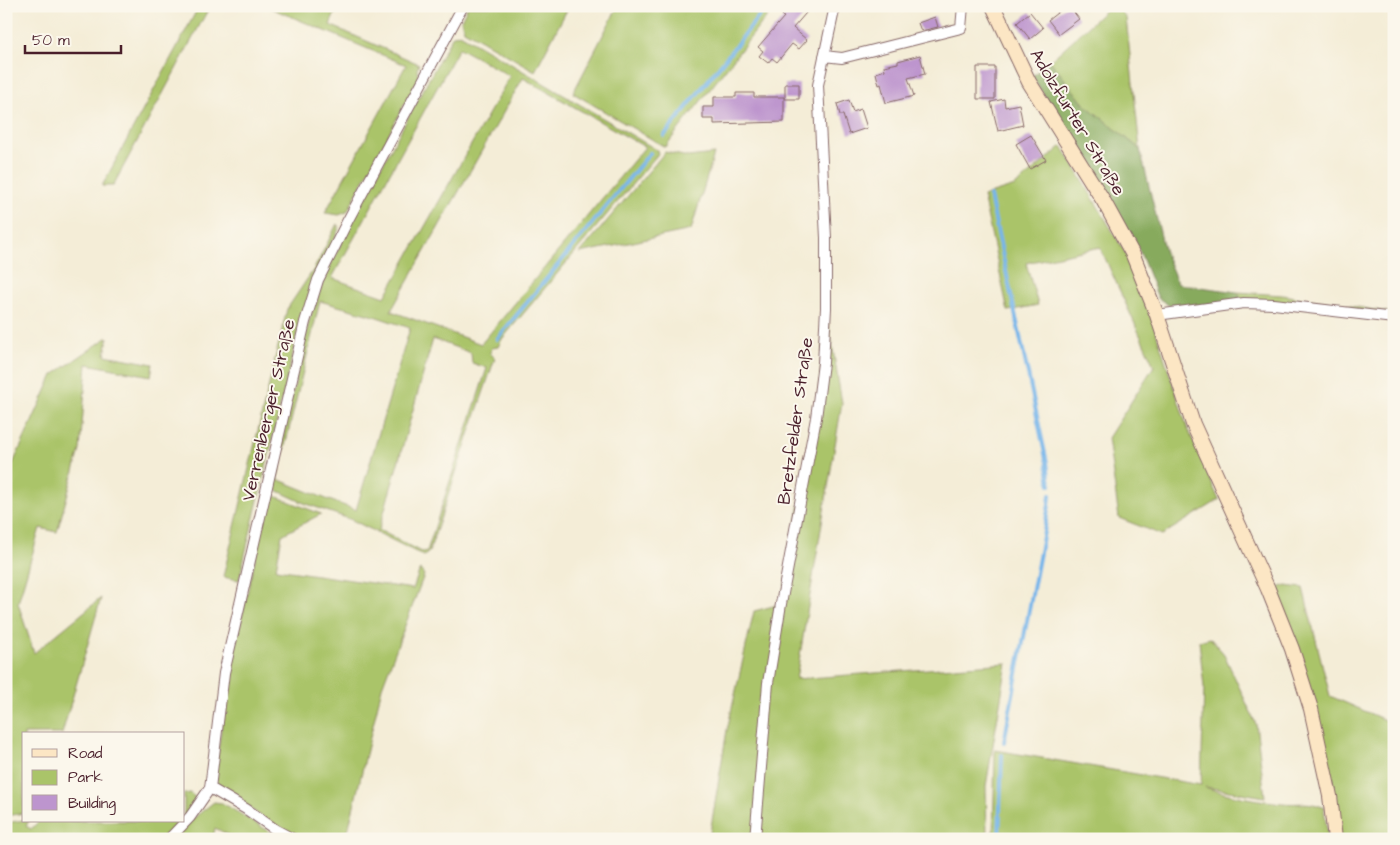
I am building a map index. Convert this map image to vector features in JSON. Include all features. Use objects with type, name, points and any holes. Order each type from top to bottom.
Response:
[{"type":"main road","name":"Adolzfurter Straße","points":[[993,6],[1029,82],[1134,255],[1157,316],[1193,424],[1268,590],[1292,649],[1311,709],[1330,796],[1336,839]]},
{"type":"street","name":"Verrenberger Straße","points":[[169,839],[190,817],[210,788],[224,672],[305,322],[318,280],[462,6]]},
{"type":"street","name":"Bretzfelder Straße","points":[[755,839],[768,683],[816,418],[823,363],[826,308],[826,238],[818,85],[835,6]]},
{"type":"street","points":[[824,56],[842,58],[960,28],[963,6]]},
{"type":"street","points":[[1157,316],[1244,303],[1274,304],[1394,318]]},
{"type":"street","points":[[210,788],[293,839]]},
{"type":"green space","points":[[199,6],[210,6],[113,186],[102,186]]},
{"type":"green space","points":[[266,6],[338,6],[330,25],[419,64],[417,70],[419,77],[347,212],[339,215],[325,213],[406,65]]},
{"type":"green space","points":[[468,6],[569,6],[535,71],[464,30],[461,20]]},
{"type":"green space","points":[[618,6],[775,6],[665,147],[573,93]]},
{"type":"green space","points":[[1110,6],[1117,6],[1126,18],[1140,149],[1084,104],[1050,61]]},
{"type":"green space","points":[[460,34],[657,150],[658,154],[502,339],[498,347],[492,348],[490,353],[495,358],[429,552],[424,556],[352,520],[304,503],[274,489],[272,485],[309,321],[324,279],[350,224],[453,35]],"holes":[[[459,48],[510,76],[385,297],[332,278]],[[523,78],[645,147],[481,344],[391,311]],[[320,301],[410,328],[356,510],[277,479]],[[433,339],[471,353],[472,363],[487,368],[427,551],[421,552],[379,530]]]},
{"type":"green space","points":[[1050,61],[1084,104],[1140,149],[1165,253],[1178,284],[1237,292],[1243,301],[1182,308],[1170,306],[1158,298],[1140,252],[1032,76]]},
{"type":"green space","points":[[1062,146],[1129,259],[1151,317],[1187,427],[1219,500],[1162,535],[1119,518],[1108,438],[1154,366],[1100,247],[1026,263],[1038,305],[1008,311],[983,196],[1015,186]]},
{"type":"green space","points":[[665,152],[688,157],[714,154],[691,230],[580,253]]},
{"type":"green space","points":[[337,224],[339,228],[300,323],[239,580],[223,577],[287,309],[314,269]]},
{"type":"green space","points":[[1237,292],[1282,295],[1394,313],[1243,301]]},
{"type":"green space","points":[[826,308],[842,403],[796,679],[1007,663],[986,786],[987,839],[709,839],[727,730],[754,611],[781,604],[816,418]]},
{"type":"green space","points":[[108,337],[105,355],[153,364],[151,376],[87,364],[80,450],[57,532],[40,528],[18,603],[34,653],[101,598],[63,732],[22,732],[22,813],[6,816],[6,479],[53,375]]},
{"type":"green space","points":[[270,494],[321,514],[282,535],[276,569],[413,589],[420,569],[424,575],[382,687],[346,839],[300,839],[279,828],[217,785],[215,773],[229,673]]},
{"type":"green space","points":[[1285,586],[1303,588],[1330,696],[1394,724],[1394,839],[1335,839],[1311,709],[1268,589]]},
{"type":"green space","points":[[1210,638],[1224,654],[1256,724],[1265,797],[1205,787],[1253,799],[1309,803],[1324,808],[1328,839],[993,839],[995,750],[1201,785],[1204,687],[1199,641]]},
{"type":"green space","points":[[190,793],[197,799],[185,817],[185,794]]},
{"type":"green space","points":[[214,802],[222,803],[282,839],[236,839],[215,828],[213,839],[174,839],[195,817]]},
{"type":"green space","points":[[22,820],[22,822],[28,822],[26,826],[31,829],[38,822],[179,822],[163,839],[6,839],[6,823]]},
{"type":"building","points":[[790,6],[812,6],[793,28],[807,40],[799,49],[792,44],[777,62],[772,58],[768,63],[759,56],[763,51],[758,47],[784,17],[782,16]]},
{"type":"building","points":[[1066,6],[1069,6],[1079,19],[1059,34],[1048,20]]},
{"type":"building","points":[[1030,12],[1043,28],[1030,39],[1017,23]]},
{"type":"building","points":[[935,17],[938,27],[921,31],[918,23]]},
{"type":"building","points":[[920,55],[925,74],[908,78],[914,96],[886,103],[876,73],[885,70],[884,66]]},
{"type":"building","points":[[977,67],[995,67],[995,99],[977,99]]},
{"type":"building","points":[[785,84],[799,84],[799,99],[785,99]]},
{"type":"building","points":[[736,93],[754,93],[754,97],[784,97],[784,122],[714,124],[714,119],[703,119],[703,107],[714,107],[714,97],[736,97]]},
{"type":"building","points":[[1004,99],[1005,107],[1019,104],[1023,125],[998,131],[991,102]]},
{"type":"building","points":[[849,100],[853,112],[861,109],[867,128],[849,134],[837,104]]},
{"type":"building","points":[[1031,135],[1046,160],[1030,169],[1016,144]]},
{"type":"waterway","points":[[664,136],[767,6]]},
{"type":"waterway","points":[[497,339],[650,153]]},
{"type":"waterway","points":[[990,196],[1047,463],[1050,485]]},
{"type":"waterway","points":[[1004,742],[1050,495]]},
{"type":"waterway","points":[[999,839],[1002,755]]}]
